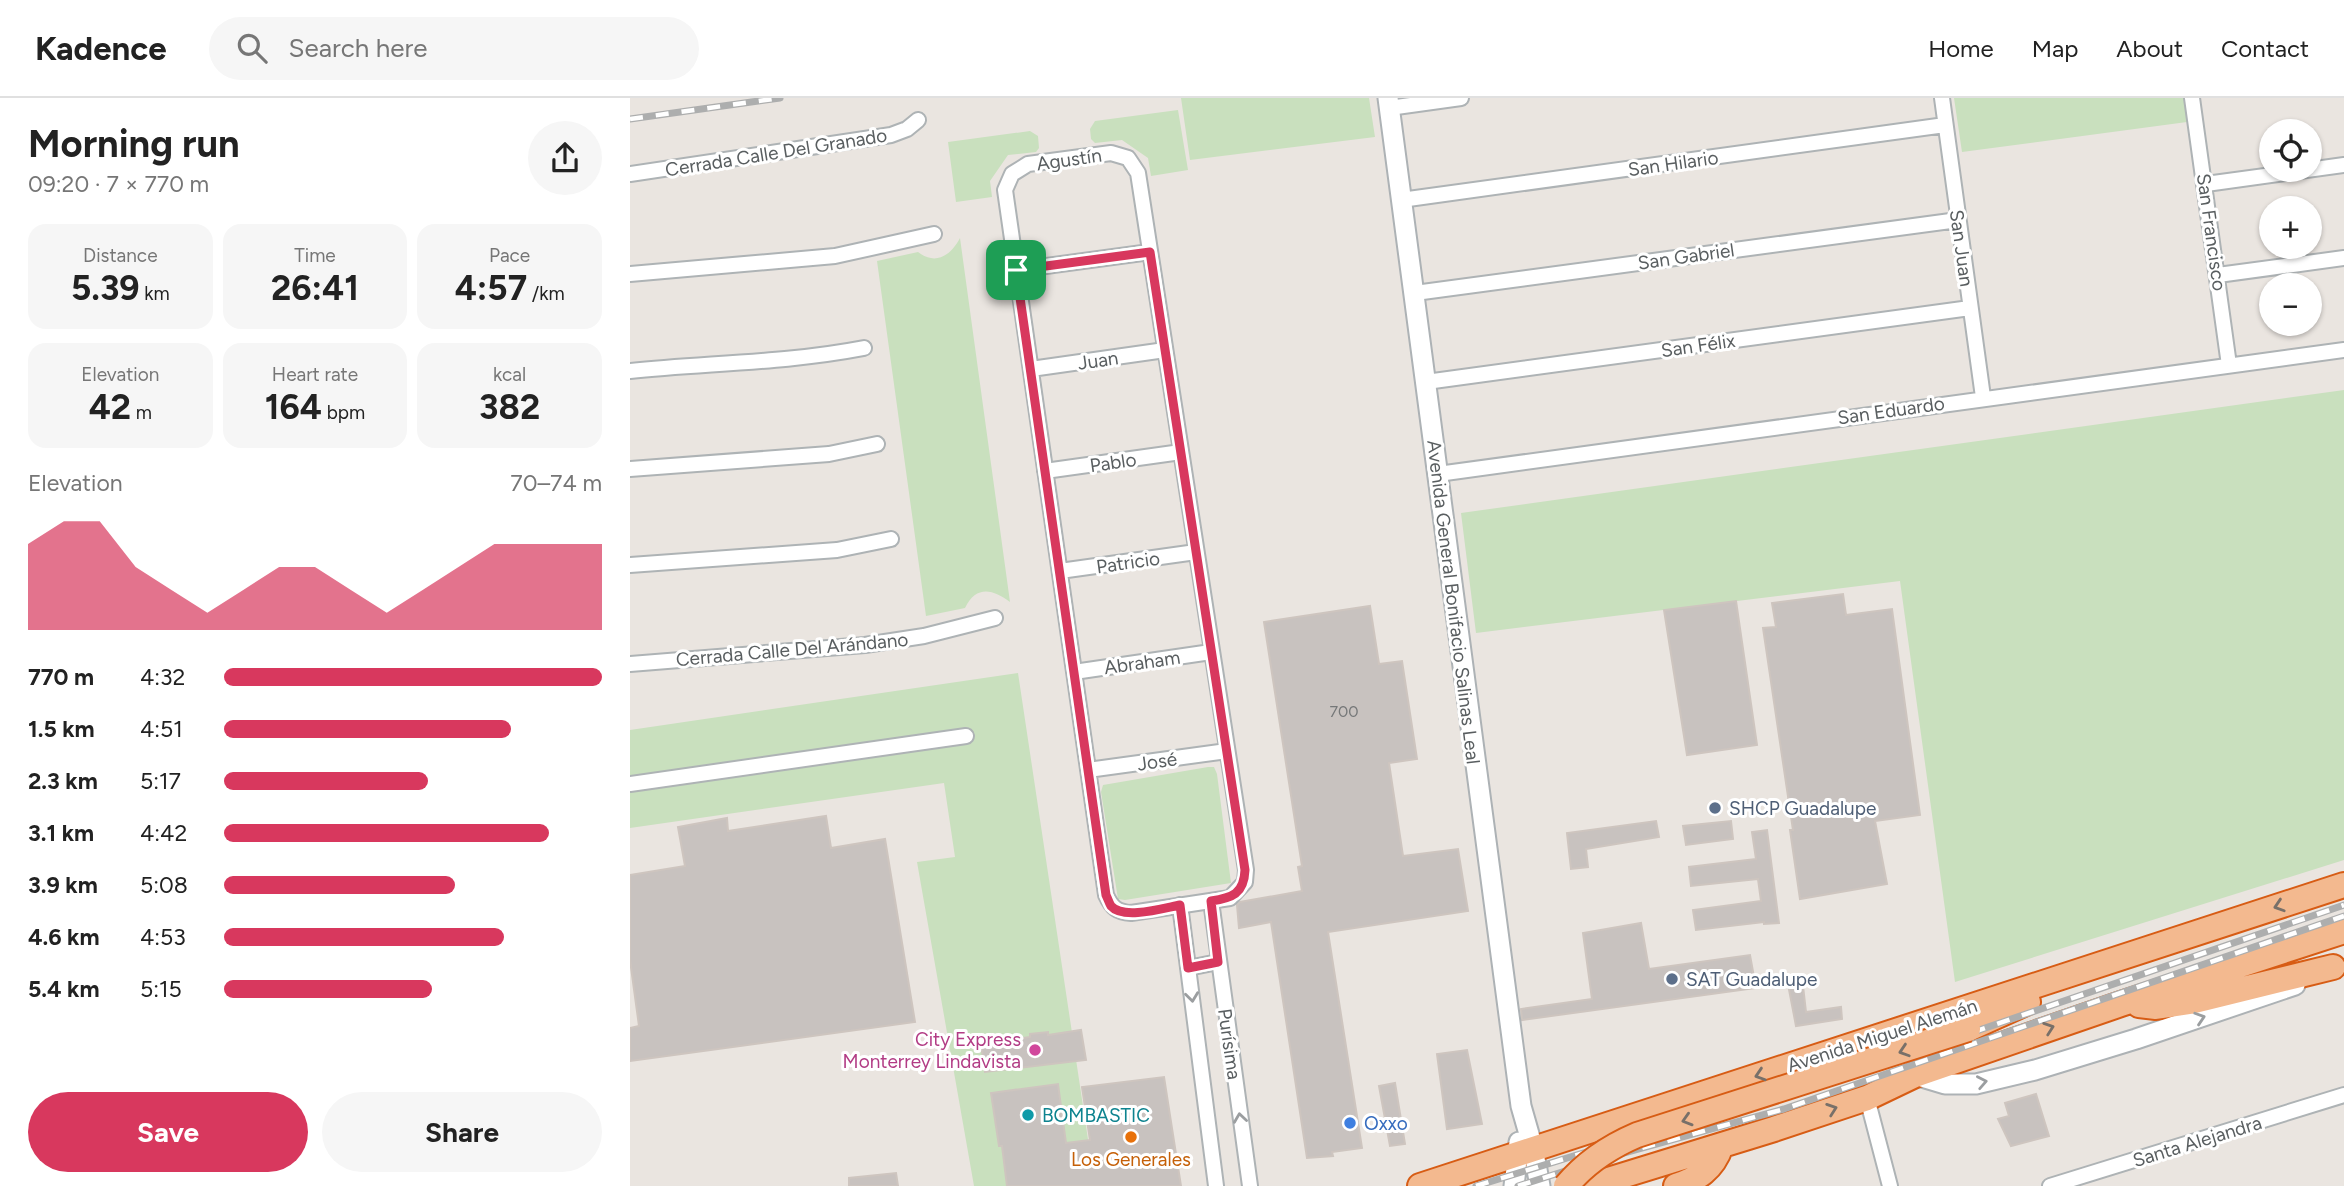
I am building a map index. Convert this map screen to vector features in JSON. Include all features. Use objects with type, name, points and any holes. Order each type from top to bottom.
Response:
[{"type":"highway","name":"Avenida Miguel Alemán","points":[[1420,1186],[2344,885]]},
{"type":"highway","points":[[1589,1186],[1867,1098],[1915,1075],[2344,930]]},
{"type":"highway","points":[[1566,1186],[1577,1173],[1604,1152],[1637,1135],[1968,1029],[2124,957]]},
{"type":"highway","points":[[2120,1004],[2156,1007],[2174,1005],[2338,965]]},
{"type":"highway","points":[[1640,1114],[1623,1126],[1620,1147],[1628,1160],[1648,1168]]},
{"type":"highway","points":[[1675,1186],[1703,1174],[1714,1162],[1721,1146]]},
{"type":"street","points":[[1388,103],[1461,98]]},
{"type":"street","name":"San Juan","points":[[1942,98],[1983,397]]},
{"type":"street","name":"San Francisco","points":[[2192,98],[2229,365]]},
{"type":"street","name":"Avenida General Bonifacio Salinas Leal","points":[[1388,103],[1415,293],[1525,1151],[1540,1186]]},
{"type":"street","name":"Cerrada Calle Del Granado","points":[[630,174],[891,135],[907,129],[918,120]]},
{"type":"street","name":"San Hilario","points":[[1401,200],[1945,125]]},
{"type":"street","name":"Agustín","points":[[1016,270],[1005,190],[1012,174],[1028,164],[1111,153],[1128,158],[1138,173],[1150,252]]},
{"type":"street","points":[[2206,184],[2344,165]]},
{"type":"street","name":"San Gabriel","points":[[1415,293],[1958,220]]},
{"type":"street","points":[[630,274],[808,259],[862,251],[934,234]]},
{"type":"street","points":[[1150,252],[1245,870],[1245,882],[1230,898],[1131,913],[1121,912],[1111,906],[1106,895],[1016,270],[1150,252]]},
{"type":"street","points":[[2218,275],[2344,258]]},
{"type":"street","name":"San Félix","points":[[1426,382],[1970,308]]},
{"type":"street","points":[[630,371],[774,361],[864,348]]},
{"type":"street","name":"San Eduardo","points":[[1438,474],[1983,397],[2344,350]]},
{"type":"street","name":"Juan","points":[[1031,369],[1165,351]]},
{"type":"street","points":[[630,469],[829,454],[877,444]]},
{"type":"street","name":"Pablo","points":[[1045,471],[1181,452]]},
{"type":"street","points":[[630,565],[837,550],[891,539]]},
{"type":"street","name":"Patricio","points":[[1060,572],[1196,552]]},
{"type":"street","name":"Cerrada Calle Del Arándano","points":[[630,664],[865,646],[924,636],[995,618]]},
{"type":"street","name":"Abraham","points":[[1074,672],[1211,652]]},
{"type":"street","points":[[630,783],[966,736]]},
{"type":"street","name":"José","points":[[1088,770],[1227,751]]},
{"type":"street","name":"Purísima","points":[[1211,901],[1250,1186]]},
{"type":"street","name":"Purísima","points":[[1180,905],[1216,1186]]},
{"type":"street","points":[[1188,968],[1218,962]]},
{"type":"street","points":[[1915,1075],[1945,1084],[1963,1085],[2035,1070],[2265,997],[2338,965]]},
{"type":"street","name":"Santa Alejandra","points":[[2050,1186],[2344,1095]]},
{"type":"street","points":[[1867,1098],[1890,1186]]},
{"type":"street","name":"Avenida General Bonifacio Salinas Leal","points":[[1514,1186],[1525,1151]]},
{"type":"green space","points":[[1181,98],[1369,98],[1375,137],[1190,160]]},
{"type":"green space","points":[[1954,98],[2184,98],[2187,122],[1962,152]]},
{"type":"green space","points":[[1178,110],[1188,170],[1151,176],[1148,158],[1122,140],[1095,143],[1091,139],[1090,129],[1095,121]]},
{"type":"green space","points":[[1030,131],[1038,136],[1039,148],[1036,152],[1008,155],[990,181],[992,197],[956,202],[948,142]]},
{"type":"green space","points":[[960,238],[1010,602],[997,594],[985,592],[974,596],[965,608],[926,616],[877,261],[918,252],[931,258],[942,257],[948,254]]},
{"type":"green space","points":[[2344,390],[2344,860],[1955,982],[1900,581],[1476,633],[1461,513]]},
{"type":"green space","points":[[1018,673],[1095,1186],[974,1186],[917,862],[955,857],[944,783],[630,828],[630,730]]},
{"type":"green space","points":[[1214,767],[1217,774],[1231,883],[1118,899],[1101,792],[1103,785]]},
{"type":"building","points":[[1843,594],[1846,615],[1892,609],[1920,815],[1875,821],[1887,884],[1800,899],[1790,830],[1793,830],[1763,628],[1776,627],[1772,603]]},
{"type":"building","points":[[1736,601],[1757,745],[1687,755],[1664,610]]},
{"type":"building","points":[[1370,606],[1379,664],[1402,661],[1417,759],[1389,763],[1403,856],[1458,849],[1468,911],[1328,932],[1362,1148],[1332,1152],[1333,1156],[1307,1158],[1271,922],[1239,928],[1237,905],[1240,902],[1302,891],[1298,867],[1302,866],[1264,622]]},
{"type":"building","points":[[826,816],[831,848],[885,839],[915,1022],[630,1061],[630,1028],[639,1026],[630,960],[630,875],[685,866],[678,827],[727,818],[728,831]]},
{"type":"building","points":[[1656,821],[1659,837],[1586,849],[1588,867],[1571,869],[1567,833]]},
{"type":"building","points":[[1731,821],[1733,839],[1686,845],[1683,826]]},
{"type":"building","points":[[1767,830],[1779,923],[1764,922],[1696,930],[1693,910],[1761,901],[1758,879],[1691,886],[1689,867],[1756,859],[1752,832]]},
{"type":"building","name":"SAT Guadalupe","points":[[1641,923],[1649,969],[1750,955],[1756,988],[1522,1020],[1521,1009],[1592,999],[1583,933]]},
{"type":"building","points":[[1802,977],[1806,1012],[1841,1007],[1842,1019],[1796,1026],[1787,979]]},
{"type":"building","points":[[1081,1030],[1086,1060],[985,1072],[981,1044],[1030,1037],[1030,1034],[1048,1032],[1048,1035]]},
{"type":"building","points":[[1467,1050],[1482,1124],[1447,1129],[1437,1054]]},
{"type":"building","points":[[1164,1077],[1181,1186],[1007,1186],[991,1093],[1058,1084],[1066,1143],[1090,1140],[1082,1087]]},
{"type":"building","points":[[1395,1083],[1405,1144],[1390,1146],[1379,1086]]},
{"type":"building","points":[[2036,1094],[2049,1136],[2011,1146],[1998,1119],[2009,1116],[2005,1103]]},
{"type":"building","points":[[896,1173],[898,1186],[849,1186],[849,1178]]},
{"type":"railway","points":[[630,119],[780,98]]},
{"type":"railway","points":[[1476,1186],[1606,1146],[1781,1098],[2344,905]]},
{"type":"railway","points":[[1518,1186],[1609,1157],[1784,1109],[2344,916]]},
{"type":"place","name":"SHCP Guadalupe","points":[[1715,808]]},
{"type":"place","name":"SAT Guadalupe","points":[[1672,979]]},
{"type":"place","name":"City Express Monterrey Lindavista","points":[[1035,1050]]},
{"type":"place","name":"BOMBASTIC","points":[[1028,1115]]},
{"type":"place","name":"Oxxo","points":[[1350,1123]]},
{"type":"place","name":"Los Generales","points":[[1131,1137]]},
{"type":"route","points":[[1150,252],[1245,870],[1245,882],[1238,891],[1230,898],[1211,901],[1218,962],[1188,968],[1180,905],[1131,913],[1121,912],[1111,906],[1106,895],[1016,270],[1150,252]]}]
